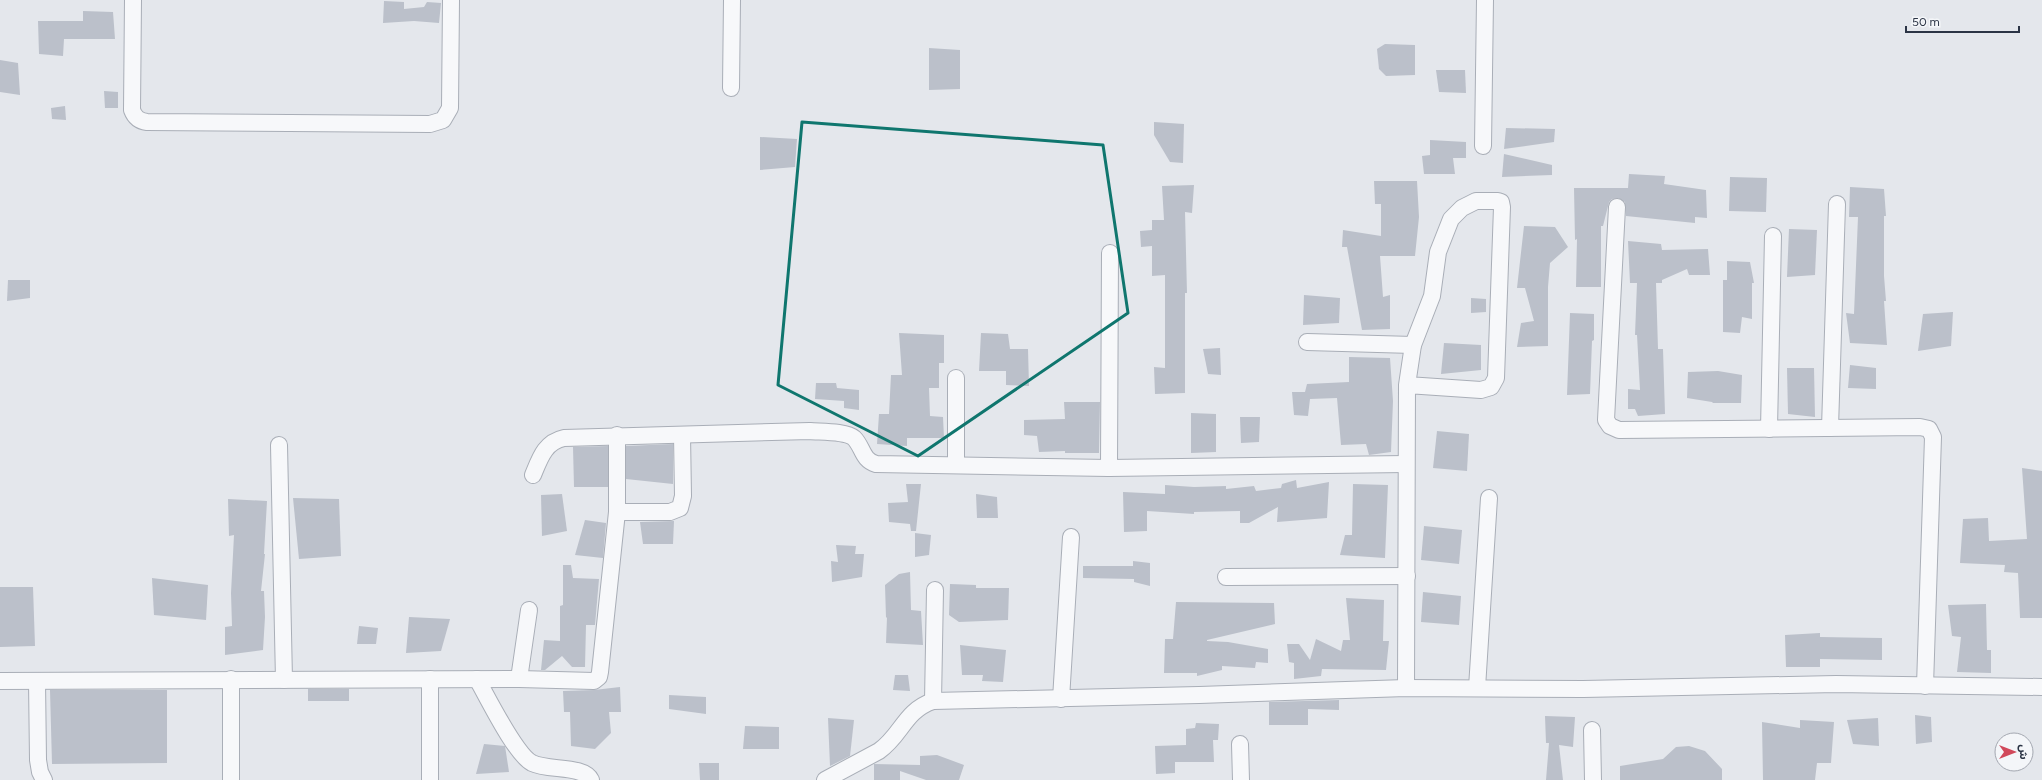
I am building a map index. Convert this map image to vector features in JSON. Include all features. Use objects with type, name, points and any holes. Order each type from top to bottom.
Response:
[{"type":"street","points":[[133,0],[132,110],[135,117],[139,120],[147,122],[422,124],[439,122],[443,120],[450,108],[451,0]]},
{"type":"street","points":[[730,88],[732,0]]},
{"type":"street","points":[[1483,146],[1485,0]]},
{"type":"street","points":[[1406,688],[1407,385],[1413,345],[1432,296],[1438,252],[1451,219],[1462,208],[1476,201],[1501,202],[1496,378],[1491,387],[1481,390],[1407,385]]},
{"type":"street","points":[[1830,428],[1837,204]]},
{"type":"street","points":[[1618,207],[1606,420],[1610,426],[1619,430],[1920,427],[1929,429],[1933,437],[1925,686]]},
{"type":"street","points":[[1769,429],[1773,236]]},
{"type":"street","points":[[1109,468],[1110,253]]},
{"type":"street","points":[[1307,342],[1413,345]]},
{"type":"street","points":[[956,378],[956,464]]},
{"type":"street","points":[[533,475],[548,445],[556,440],[617,436],[810,431],[846,434],[853,438],[870,462],[876,464],[956,464],[1109,468],[1406,464]]},
{"type":"street","points":[[617,512],[670,512],[680,508],[683,496],[682,435]]},
{"type":"street","points":[[0,681],[519,679],[590,682],[599,677],[617,512],[617,436]]},
{"type":"street","points":[[279,445],[284,680]]},
{"type":"street","points":[[1477,688],[1489,498]]},
{"type":"street","points":[[1061,699],[1071,536]]},
{"type":"street","points":[[1226,577],[1407,576]]},
{"type":"street","points":[[933,701],[934,590]]},
{"type":"street","points":[[519,679],[529,610]]},
{"type":"street","points":[[477,679],[516,745],[531,763],[552,769],[582,771],[587,774],[591,780]]},
{"type":"street","points":[[231,680],[231,780]]},
{"type":"street","points":[[430,680],[430,780]]},
{"type":"street","points":[[37,681],[38,760],[40,772],[44,780]]},
{"type":"street","points":[[825,780],[887,746],[920,705],[933,701],[1061,699],[1406,688],[1582,689],[1836,684],[2042,687]]},
{"type":"street","points":[[1592,730],[1593,780]]},
{"type":"street","points":[[1240,744],[1241,780]]},
{"type":"highlighted area","points":[[802,122],[1103,145],[1128,313],[918,456],[778,385]]},
{"type":"building","points":[[384,1],[404,2],[404,9],[424,7],[427,2],[441,3],[439,23],[414,21],[383,23]]},
{"type":"building","points":[[83,11],[113,12],[115,39],[64,39],[63,56],[39,54],[38,21],[83,21]]},
{"type":"building","points":[[1385,44],[1415,45],[1415,75],[1386,76],[1379,69],[1377,49]]},
{"type":"building","points":[[929,48],[960,50],[960,89],[929,90]]},
{"type":"building","points":[[0,60],[18,63],[20,95],[0,92]]},
{"type":"building","points":[[1436,70],[1465,70],[1466,93],[1439,92]]},
{"type":"building","points":[[104,91],[118,92],[118,108],[105,108]]},
{"type":"building","points":[[65,106],[66,120],[52,119],[51,108]]},
{"type":"building","points":[[1154,122],[1184,124],[1183,163],[1170,162],[1154,135]]},
{"type":"building","points":[[1506,128],[1555,129],[1554,142],[1504,149]]},
{"type":"building","points":[[760,137],[797,139],[795,167],[760,170]]},
{"type":"building","points":[[1430,140],[1466,142],[1466,158],[1453,158],[1455,174],[1424,174],[1422,156],[1430,155]]},
{"type":"building","points":[[1504,154],[1552,165],[1552,175],[1502,177]]},
{"type":"building","points":[[1629,174],[1665,176],[1664,184],[1706,190],[1707,218],[1695,217],[1695,223],[1626,216],[1625,202],[1618,198],[1612,199],[1609,202],[1603,226],[1601,226],[1601,287],[1576,287],[1577,239],[1575,240],[1574,188],[1628,188]]},
{"type":"building","points":[[1730,177],[1767,178],[1766,212],[1729,211]]},
{"type":"building","points":[[1374,181],[1417,181],[1419,217],[1415,256],[1380,256],[1383,297],[1390,295],[1390,329],[1362,330],[1347,247],[1342,247],[1343,230],[1381,236],[1381,204],[1375,204]]},
{"type":"building","points":[[1194,185],[1192,213],[1185,212],[1187,293],[1185,293],[1185,393],[1155,394],[1154,367],[1165,368],[1165,275],[1152,276],[1152,246],[1141,247],[1140,231],[1152,230],[1152,220],[1164,220],[1162,186]]},
{"type":"building","points":[[1850,187],[1884,189],[1886,216],[1884,216],[1884,276],[1886,301],[1884,301],[1887,345],[1850,343],[1846,313],[1854,314],[1858,217],[1849,217]]},
{"type":"building","points":[[1524,226],[1555,227],[1568,247],[1550,263],[1548,287],[1548,346],[1517,347],[1521,323],[1534,321],[1525,288],[1517,288]]},
{"type":"building","points":[[1789,229],[1817,230],[1815,275],[1787,277]]},
{"type":"building","points":[[1628,241],[1661,244],[1662,250],[1708,249],[1710,275],[1689,275],[1687,269],[1662,280],[1662,283],[1656,283],[1658,349],[1663,349],[1665,414],[1638,416],[1635,409],[1628,409],[1628,389],[1640,390],[1637,335],[1635,335],[1637,283],[1630,283]]},
{"type":"building","points":[[1727,261],[1750,262],[1754,283],[1752,283],[1752,319],[1742,317],[1740,333],[1723,332],[1723,280],[1727,280]]},
{"type":"building","points":[[8,280],[30,280],[30,298],[7,301]]},
{"type":"building","points":[[1304,295],[1340,298],[1339,323],[1303,325]]},
{"type":"building","points":[[1471,298],[1486,299],[1486,312],[1471,313]]},
{"type":"building","points":[[1953,312],[1951,346],[1918,351],[1923,314]]},
{"type":"building","points":[[1570,313],[1594,314],[1594,340],[1592,341],[1590,394],[1567,395]]},
{"type":"building","points":[[899,333],[944,335],[944,363],[939,363],[939,388],[929,388],[930,416],[943,417],[944,438],[907,438],[907,446],[877,444],[879,414],[889,414],[891,375],[902,375]]},
{"type":"building","points":[[981,333],[1008,334],[1010,349],[1028,349],[1029,386],[1006,385],[1006,371],[979,371]]},
{"type":"building","points":[[1444,343],[1481,345],[1481,370],[1441,374]]},
{"type":"building","points":[[1220,348],[1221,375],[1208,374],[1203,349]]},
{"type":"building","points":[[1349,357],[1390,358],[1393,401],[1391,452],[1369,455],[1366,444],[1341,445],[1337,398],[1310,399],[1308,416],[1294,415],[1292,392],[1305,392],[1307,384],[1349,382]]},
{"type":"building","points":[[1850,365],[1876,368],[1876,389],[1848,388]]},
{"type":"building","points":[[1787,368],[1814,368],[1815,417],[1788,414]]},
{"type":"building","points":[[1718,371],[1742,375],[1741,403],[1713,403],[1687,398],[1688,372]]},
{"type":"building","points":[[816,383],[836,383],[837,388],[859,390],[859,410],[844,408],[844,401],[815,399]]},
{"type":"building","points":[[1064,402],[1100,402],[1099,453],[1065,453],[1065,451],[1039,452],[1037,436],[1024,435],[1024,420],[1065,419]]},
{"type":"building","points":[[1191,413],[1216,414],[1216,452],[1191,453]]},
{"type":"building","points":[[1240,417],[1260,417],[1259,442],[1241,443]]},
{"type":"building","points":[[1437,431],[1469,434],[1467,471],[1433,468]]},
{"type":"building","points":[[673,444],[673,484],[626,479],[626,446]]},
{"type":"building","points":[[608,446],[608,487],[574,487],[573,447]]},
{"type":"building","points":[[2022,468],[2042,471],[2042,618],[2020,618],[2018,573],[2004,572],[2005,565],[1960,563],[1963,519],[1988,518],[1989,541],[2027,539]]},
{"type":"building","points":[[1296,480],[1297,488],[1329,482],[1327,518],[1277,522],[1278,507],[1249,523],[1240,523],[1240,511],[1194,512],[1194,514],[1147,511],[1147,531],[1124,532],[1123,492],[1165,494],[1165,485],[1194,487],[1226,486],[1226,489],[1254,486],[1256,491],[1281,488],[1282,484]]},
{"type":"building","points":[[906,484],[921,484],[916,531],[911,531],[910,524],[889,522],[888,503],[908,502]]},
{"type":"building","points":[[1353,484],[1388,485],[1385,558],[1340,555],[1345,535],[1352,535]]},
{"type":"building","points":[[562,494],[567,531],[542,536],[541,495]]},
{"type":"building","points":[[976,494],[997,497],[998,518],[977,518]]},
{"type":"building","points":[[293,498],[339,499],[341,556],[299,559]]},
{"type":"building","points":[[228,499],[267,501],[265,554],[261,591],[264,591],[265,617],[263,650],[225,655],[225,627],[232,626],[231,593],[234,535],[229,536]]},
{"type":"building","points":[[585,520],[606,523],[603,558],[575,555]]},
{"type":"building","points":[[674,521],[673,544],[643,544],[640,522]]},
{"type":"building","points":[[1424,526],[1462,530],[1459,564],[1421,560]]},
{"type":"building","points":[[915,533],[931,535],[929,555],[915,557]]},
{"type":"building","points":[[836,545],[856,546],[855,554],[864,554],[862,577],[832,582],[831,561],[838,562]]},
{"type":"building","points":[[1133,561],[1150,563],[1150,586],[1134,582],[1134,579],[1083,578],[1083,566],[1133,566]]},
{"type":"building","points":[[563,565],[571,565],[573,578],[599,579],[595,625],[586,625],[585,667],[572,667],[562,656],[545,670],[541,670],[544,640],[560,641],[560,606],[563,605]]},
{"type":"building","points":[[910,572],[911,610],[921,611],[923,645],[886,643],[887,617],[886,618],[885,585],[899,574]]},
{"type":"building","points":[[152,578],[208,585],[206,620],[154,615]]},
{"type":"building","points":[[950,584],[976,585],[976,588],[1009,588],[1008,620],[959,622],[949,615]]},
{"type":"building","points":[[0,587],[33,587],[35,646],[0,647]]},
{"type":"building","points":[[1423,592],[1461,596],[1459,625],[1421,622]]},
{"type":"building","points":[[1346,598],[1384,600],[1383,641],[1389,641],[1386,670],[1322,669],[1321,676],[1294,679],[1294,663],[1289,662],[1287,644],[1299,644],[1310,660],[1316,639],[1341,651],[1343,640],[1350,640]]},
{"type":"building","points":[[1176,602],[1274,603],[1275,624],[1207,640],[1268,649],[1268,663],[1256,662],[1255,668],[1222,666],[1222,670],[1197,676],[1197,673],[1164,673],[1165,639],[1173,639]]},
{"type":"building","points":[[1986,604],[1987,650],[1991,650],[1991,673],[1957,672],[1961,637],[1952,636],[1948,605]]},
{"type":"building","points":[[409,617],[450,619],[441,651],[406,653]]},
{"type":"building","points":[[359,626],[378,628],[376,644],[357,644]]},
{"type":"building","points":[[1820,633],[1820,637],[1882,638],[1882,660],[1820,659],[1820,667],[1786,667],[1785,635]]},
{"type":"building","points":[[960,645],[1006,650],[1003,682],[982,681],[983,675],[962,675]]},
{"type":"building","points":[[895,675],[908,675],[910,691],[893,690]]},
{"type":"building","points":[[620,687],[621,712],[609,712],[611,733],[595,749],[571,746],[570,712],[564,712],[563,691]]},
{"type":"building","points":[[308,689],[349,689],[349,701],[308,701]]},
{"type":"building","points":[[50,690],[167,690],[167,763],[52,764]]},
{"type":"building","points":[[669,695],[706,697],[706,714],[669,709]]},
{"type":"building","points":[[1339,700],[1339,710],[1308,709],[1308,725],[1269,725],[1269,702]]},
{"type":"building","points":[[1915,715],[1931,717],[1932,742],[1916,744]]},
{"type":"building","points":[[1545,716],[1575,717],[1573,747],[1559,745],[1563,780],[1546,780],[1549,743],[1546,743]]},
{"type":"building","points":[[828,718],[854,720],[850,756],[830,766]]},
{"type":"building","points":[[1878,718],[1879,746],[1853,744],[1847,720]]},
{"type":"building","points":[[1800,720],[1834,722],[1831,763],[1817,763],[1815,780],[1763,780],[1762,722],[1800,728]]},
{"type":"building","points":[[1196,723],[1219,724],[1218,740],[1213,740],[1214,762],[1175,762],[1175,773],[1156,774],[1155,746],[1186,745],[1186,729],[1195,728]]},
{"type":"building","points":[[745,726],[779,727],[779,749],[743,749]]},
{"type":"building","points":[[484,744],[505,746],[509,772],[476,774]]},
{"type":"building","points":[[1689,746],[1705,751],[1722,769],[1722,780],[1620,780],[1620,766],[1663,759],[1676,747]]},
{"type":"building","points":[[937,755],[964,765],[959,780],[926,780],[900,771],[900,780],[874,780],[874,764],[920,765],[920,756]]},
{"type":"building","points":[[699,763],[719,763],[719,780],[700,780]]}]
